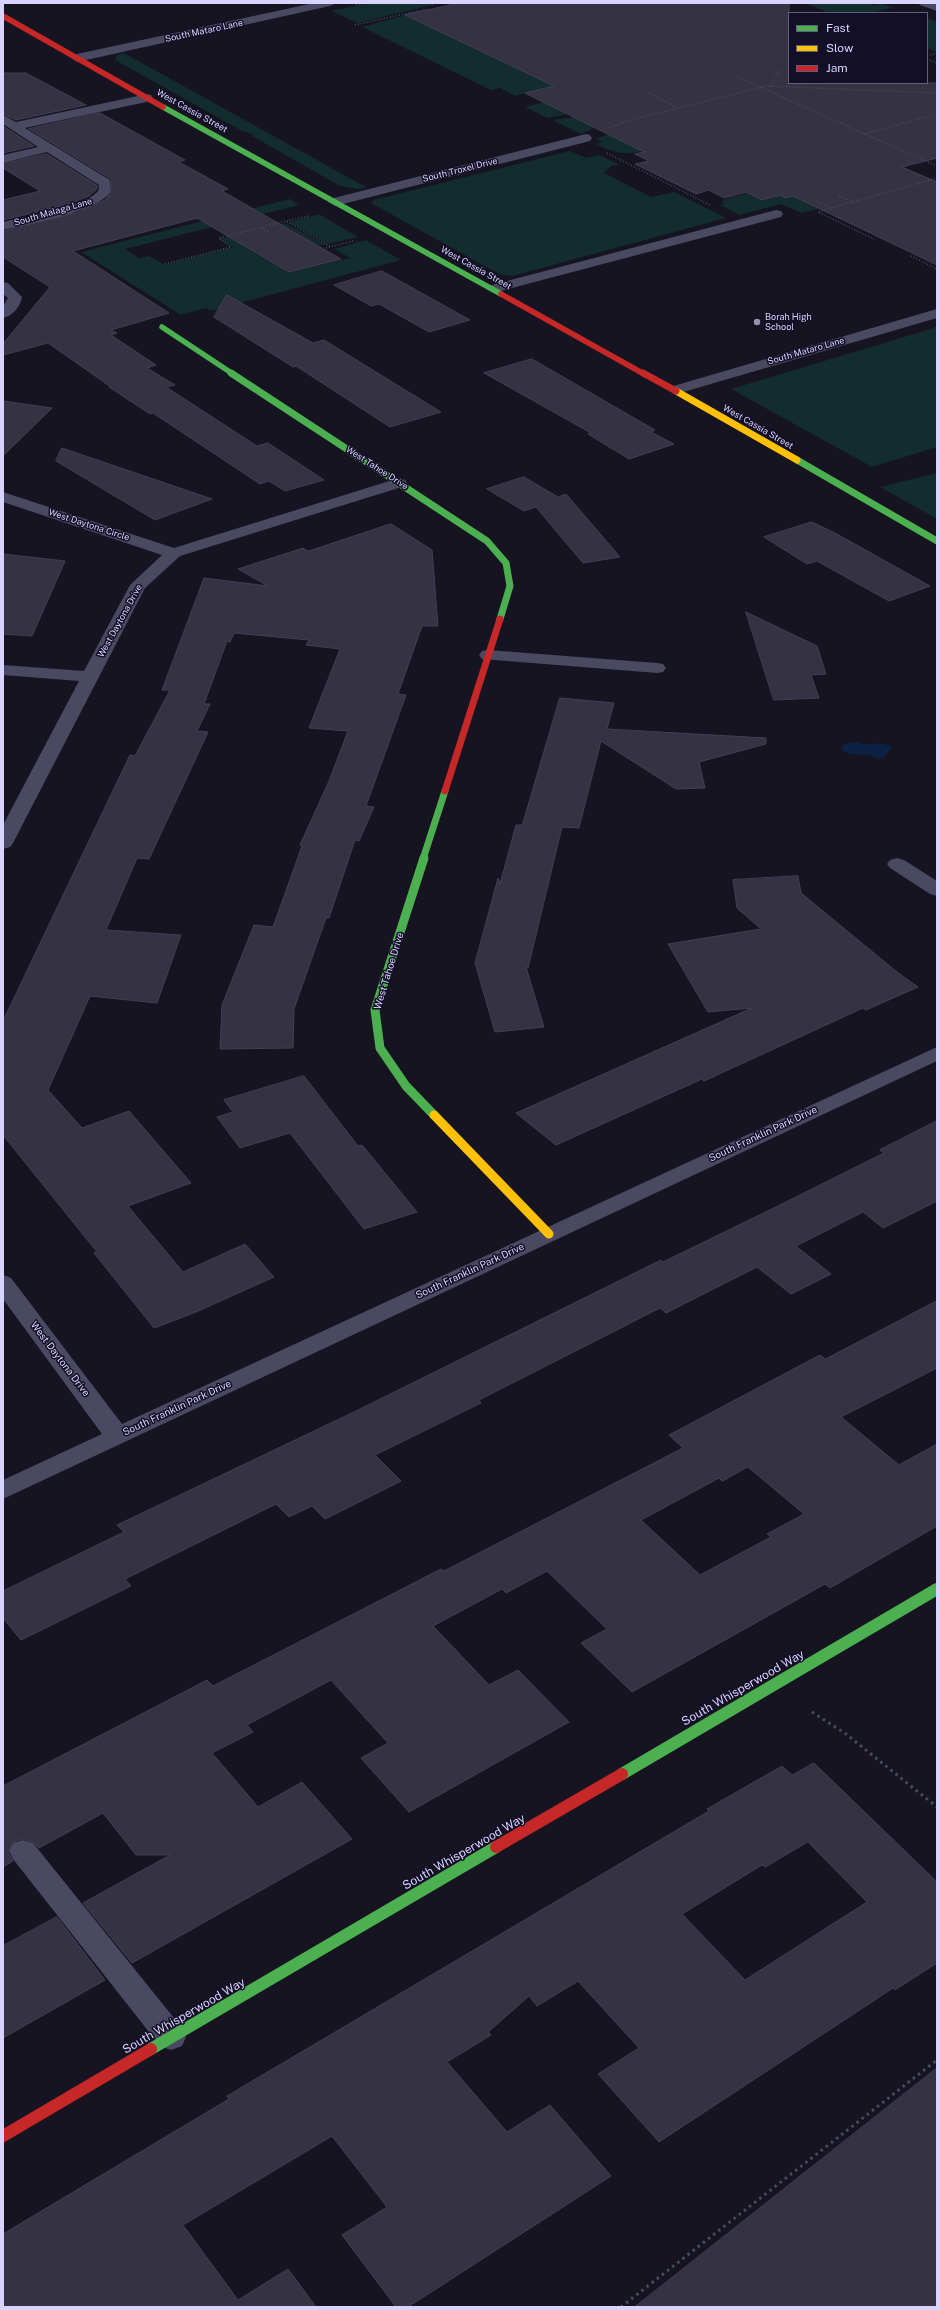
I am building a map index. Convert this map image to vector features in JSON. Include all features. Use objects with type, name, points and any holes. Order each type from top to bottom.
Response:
[{"type":"street","name":"South Mataro Lane","points":[[78,58],[330,3]]},
{"type":"street","points":[[924,3],[937,8]]},
{"type":"street","name":"West Cassia Street","points":[[3,16],[147,98],[675,390],[937,541]]},
{"type":"street","name":"South Malaga Lane","points":[[3,119],[133,90]]},
{"type":"street","points":[[15,126],[147,98]]},
{"type":"street","name":"South Malaga Lane","points":[[3,119],[105,183],[106,188],[104,194],[85,205],[3,226]]},
{"type":"street","name":"South Troxel Drive","points":[[335,202],[583,139]]},
{"type":"street","points":[[3,159],[48,148]]},
{"type":"street","points":[[493,289],[776,214]]},
{"type":"street","points":[[3,286],[15,297],[13,305],[3,314]]},
{"type":"street","name":"South Mataro Lane","points":[[675,390],[937,312]]},
{"type":"street","name":"West Tahoe Drive","points":[[162,327],[487,541],[506,562],[510,586],[376,1010],[380,1048],[406,1086],[549,1234]]},
{"type":"street","name":"West Daytona Drive","points":[[3,843],[138,585],[174,554],[399,483]]},
{"type":"street","name":"West Daytona Circle","points":[[3,497],[174,554]]},
{"type":"street","points":[[488,655],[657,668]]},
{"type":"street","points":[[3,670],[89,677]]},
{"type":"street","points":[[897,864],[937,890]]},
{"type":"street","name":"South Franklin Park Drive","points":[[3,1490],[937,1052]]},
{"type":"street","name":"West Daytona Drive","points":[[3,1283],[117,1436]]},
{"type":"street","name":"South Whisperwood Way","points":[[3,2136],[937,1589]]},
{"type":"street","points":[[23,1851],[171,2037]]},
{"type":"path","points":[[429,3],[433,5]]},
{"type":"path","points":[[449,4],[455,3]]},
{"type":"path","points":[[355,25],[427,9]]},
{"type":"path","points":[[771,86],[780,68]]},
{"type":"path","points":[[736,76],[937,166]]},
{"type":"path","points":[[583,139],[626,121],[761,87],[771,86],[937,93]]},
{"type":"path","points":[[649,92],[678,108]]},
{"type":"path","points":[[864,134],[937,114]]},
{"type":"path","points":[[583,139],[744,222]]},
{"type":"path","points":[[874,239],[818,212],[937,178]]},
{"type":"path","points":[[838,195],[853,202]]},
{"type":"path","points":[[816,201],[831,208]]},
{"type":"path","points":[[166,264],[231,247],[217,239],[313,214]]},
{"type":"path","points":[[286,221],[331,247]]},
{"type":"path","points":[[261,228],[268,232]]},
{"type":"path","points":[[326,248],[358,240]]},
{"type":"path","points":[[911,256],[937,269]]},
{"type":"path","points":[[812,1712],[846,1734],[937,1807]]},
{"type":"path","points":[[621,2307],[937,2060]]},
{"type":"green space","points":[[370,3],[427,3],[432,5],[358,23],[331,11]]},
{"type":"green space","points":[[805,3],[867,3],[872,5],[882,3],[892,8],[874,12],[827,12]]},
{"type":"green space","points":[[405,15],[554,86],[515,96],[500,88],[491,90],[362,27]]},
{"type":"green space","points":[[928,18],[937,22],[937,52],[928,48]]},
{"type":"green space","points":[[124,53],[367,187],[358,189],[340,186],[252,136],[253,134],[242,131],[115,60],[117,55]]},
{"type":"green space","points":[[544,102],[567,114],[548,118],[525,107]]},
{"type":"green space","points":[[574,117],[600,125],[581,134],[552,120]]},
{"type":"green space","points":[[613,132],[654,148],[638,152],[625,153],[612,151],[596,144],[602,142],[596,139]]},
{"type":"green space","points":[[570,151],[586,158],[599,155],[620,165],[611,166],[604,173],[651,197],[674,192],[726,218],[512,276],[499,274],[371,203],[373,200]]},
{"type":"green space","points":[[747,193],[762,200],[780,195],[786,198],[798,195],[820,204],[819,209],[802,213],[781,204],[740,215],[720,205],[724,204],[721,202],[724,201],[722,200]]},
{"type":"green space","points":[[290,199],[299,205],[125,249],[139,258],[149,256],[165,265],[233,247],[220,239],[252,231],[255,253],[289,272],[350,258],[334,249],[366,240],[401,260],[210,311],[206,308],[181,315],[81,252]]},
{"type":"green space","points":[[319,214],[358,237],[328,244],[289,222]]},
{"type":"green space","points":[[285,223],[325,245],[316,244],[289,228],[265,228]]},
{"type":"green space","points":[[937,327],[937,447],[872,467],[731,389]]},
{"type":"green space","points":[[937,473],[937,519],[880,487]]},
{"type":"water","points":[[856,742],[861,744],[877,743],[892,747],[884,758],[878,759],[870,755],[849,754],[841,749],[843,744]]},
{"type":"building","points":[[460,3],[789,3],[788,84],[937,83],[937,158],[902,167],[937,182],[937,265],[793,196],[786,198],[780,195],[762,200],[746,192],[724,198],[709,190],[696,194],[635,164],[649,161],[635,154],[644,152],[525,93],[554,86],[405,15]]},
{"type":"building","points":[[3,73],[26,73],[86,105],[16,120],[3,114]]},
{"type":"building","points":[[100,113],[185,160],[179,162],[228,189],[222,191],[341,259],[289,272],[197,218],[73,251],[169,313],[111,330],[117,333],[111,335],[156,365],[147,368],[175,385],[166,387],[257,446],[268,443],[324,480],[285,491],[269,481],[260,484],[153,413],[150,414],[109,387],[111,387],[48,343],[3,355],[3,344],[50,287],[3,257],[3,231],[79,212],[105,200],[112,191],[111,179],[29,129]]},
{"type":"building","points":[[3,126],[34,146],[3,153]]},
{"type":"building","points":[[47,154],[98,186],[96,190],[89,196],[66,205],[3,220],[3,200],[40,191],[3,168],[3,164]]},
{"type":"building","points":[[382,271],[470,320],[429,332],[379,304],[371,306],[334,285]]},
{"type":"building","points":[[227,295],[313,343],[324,340],[441,412],[390,427],[296,366],[293,367],[214,317]]},
{"type":"building","points":[[532,359],[655,430],[651,432],[674,444],[629,459],[588,434],[591,433],[484,373]]},
{"type":"building","points":[[3,401],[52,408],[3,456]]},
{"type":"building","points":[[62,448],[212,499],[155,520],[56,461]]},
{"type":"building","points":[[524,477],[558,497],[566,494],[620,557],[583,563],[536,507],[524,511],[487,489]]},
{"type":"building","points":[[812,522],[835,533],[930,586],[889,601],[817,561],[807,564],[764,537]]},
{"type":"building","points":[[391,524],[432,550],[438,626],[422,626],[398,694],[406,695],[366,806],[374,807],[359,841],[355,840],[329,918],[326,918],[294,1009],[293,1048],[220,1049],[222,1005],[254,925],[273,927],[302,846],[300,845],[329,781],[348,731],[309,728],[340,649],[306,645],[309,640],[234,633],[230,642],[227,641],[204,704],[210,704],[197,731],[208,732],[149,859],[137,858],[106,930],[181,935],[157,1003],[90,996],[48,1090],[82,1128],[129,1111],[191,1183],[128,1206],[183,1272],[245,1244],[274,1277],[196,1312],[154,1328],[94,1253],[97,1252],[3,1135],[3,1021],[130,755],[135,756],[170,690],[162,690],[204,578],[268,586],[238,569],[303,548],[308,551]]},
{"type":"building","points":[[3,554],[65,561],[32,636],[3,634]]},
{"type":"building","points":[[746,612],[817,646],[826,674],[811,675],[819,698],[774,700]]},
{"type":"building","points":[[560,698],[614,703],[607,729],[766,738],[766,744],[699,762],[705,788],[676,789],[601,741],[579,828],[562,827],[528,968],[526,967],[544,1027],[495,1032],[475,963],[498,878],[500,884],[516,825],[522,825]]},
{"type":"building","points":[[798,876],[801,893],[897,972],[918,987],[866,1010],[863,1008],[704,1081],[702,1079],[556,1145],[516,1113],[752,1008],[708,1012],[668,944],[761,929],[737,908],[733,880]]},
{"type":"building","points":[[304,1076],[358,1146],[362,1145],[417,1212],[364,1229],[290,1133],[240,1148],[217,1117],[233,1112],[224,1100]]},
{"type":"building","points":[[937,1121],[937,1201],[883,1228],[863,1212],[796,1246],[831,1274],[791,1294],[757,1267],[666,1313],[660,1308],[479,1400],[481,1403],[375,1455],[401,1481],[325,1519],[312,1506],[289,1517],[276,1504],[125,1579],[131,1586],[21,1640],[3,1618],[3,1591],[124,1532],[117,1525],[356,1411],[661,1260],[663,1262],[782,1204],[884,1153],[880,1150]]},
{"type":"building","points":[[937,1301],[937,1368],[841,1417],[899,1465],[937,1444],[937,1526],[830,1588],[825,1584],[632,1692],[581,1643],[607,1629],[547,1571],[506,1593],[502,1589],[433,1626],[489,1685],[518,1670],[569,1722],[409,1812],[361,1758],[388,1743],[331,1680],[247,1725],[253,1732],[212,1753],[258,1807],[302,1782],[352,1839],[132,1963],[83,1903],[170,1855],[136,1855],[103,1813],[39,1848],[33,1842],[23,1839],[13,1842],[8,1852],[13,1861],[3,1867],[3,1786],[207,1680],[213,1686],[441,1569],[444,1571],[683,1448],[669,1435],[820,1355],[825,1359]],"holes":[[[748,1467],[804,1514],[767,1534],[771,1537],[700,1575],[641,1520],[719,1478],[722,1481]]]},
{"type":"building","points":[[814,1763],[937,1882],[937,1963],[895,1990],[893,1988],[659,2142],[598,2074],[639,2048],[578,1981],[537,2006],[529,1996],[488,2032],[491,2035],[447,2062],[507,2132],[550,2105],[611,2176],[408,2307],[396,2307],[342,2235],[387,2207],[332,2136],[183,2225],[238,2300],[288,2269],[316,2307],[3,2307],[3,2234],[229,2099],[227,2096],[709,1811],[707,1809],[782,1766],[792,1775]],"holes":[[[808,1842],[867,1902],[745,1980],[682,1914],[762,1865],[765,1867]]]},
{"type":"building","points":[[57,1917],[105,1980],[3,2038],[3,1946]]},
{"type":"building","points":[[937,2068],[937,2307],[635,2307]]},
{"type":"traffic: fast","points":[[163,107],[501,294]]},
{"type":"traffic: fast","points":[[162,327],[487,541],[506,563],[510,586],[500,619]]},
{"type":"traffic: fast","points":[[797,460],[937,541]]},
{"type":"traffic: fast","points":[[434,1115],[406,1086],[380,1048],[375,1010],[445,791]]},
{"type":"traffic: fast","points":[[622,1774],[937,1589]]},
{"type":"traffic: fast","points":[[151,2049],[496,1847]]},
{"type":"traffic: slow","points":[[676,391],[797,460]]},
{"type":"traffic: slow","points":[[434,1115],[549,1234]]},
{"type":"traffic: jam","points":[[3,16],[163,107]]},
{"type":"traffic: jam","points":[[501,294],[676,391]]},
{"type":"traffic: jam","points":[[445,791],[500,619]]},
{"type":"traffic: jam","points":[[496,1847],[622,1774]]},
{"type":"traffic: jam","points":[[3,2136],[151,2049]]},
{"type":"place","name":"Borah High School","points":[[757,322]]}]
